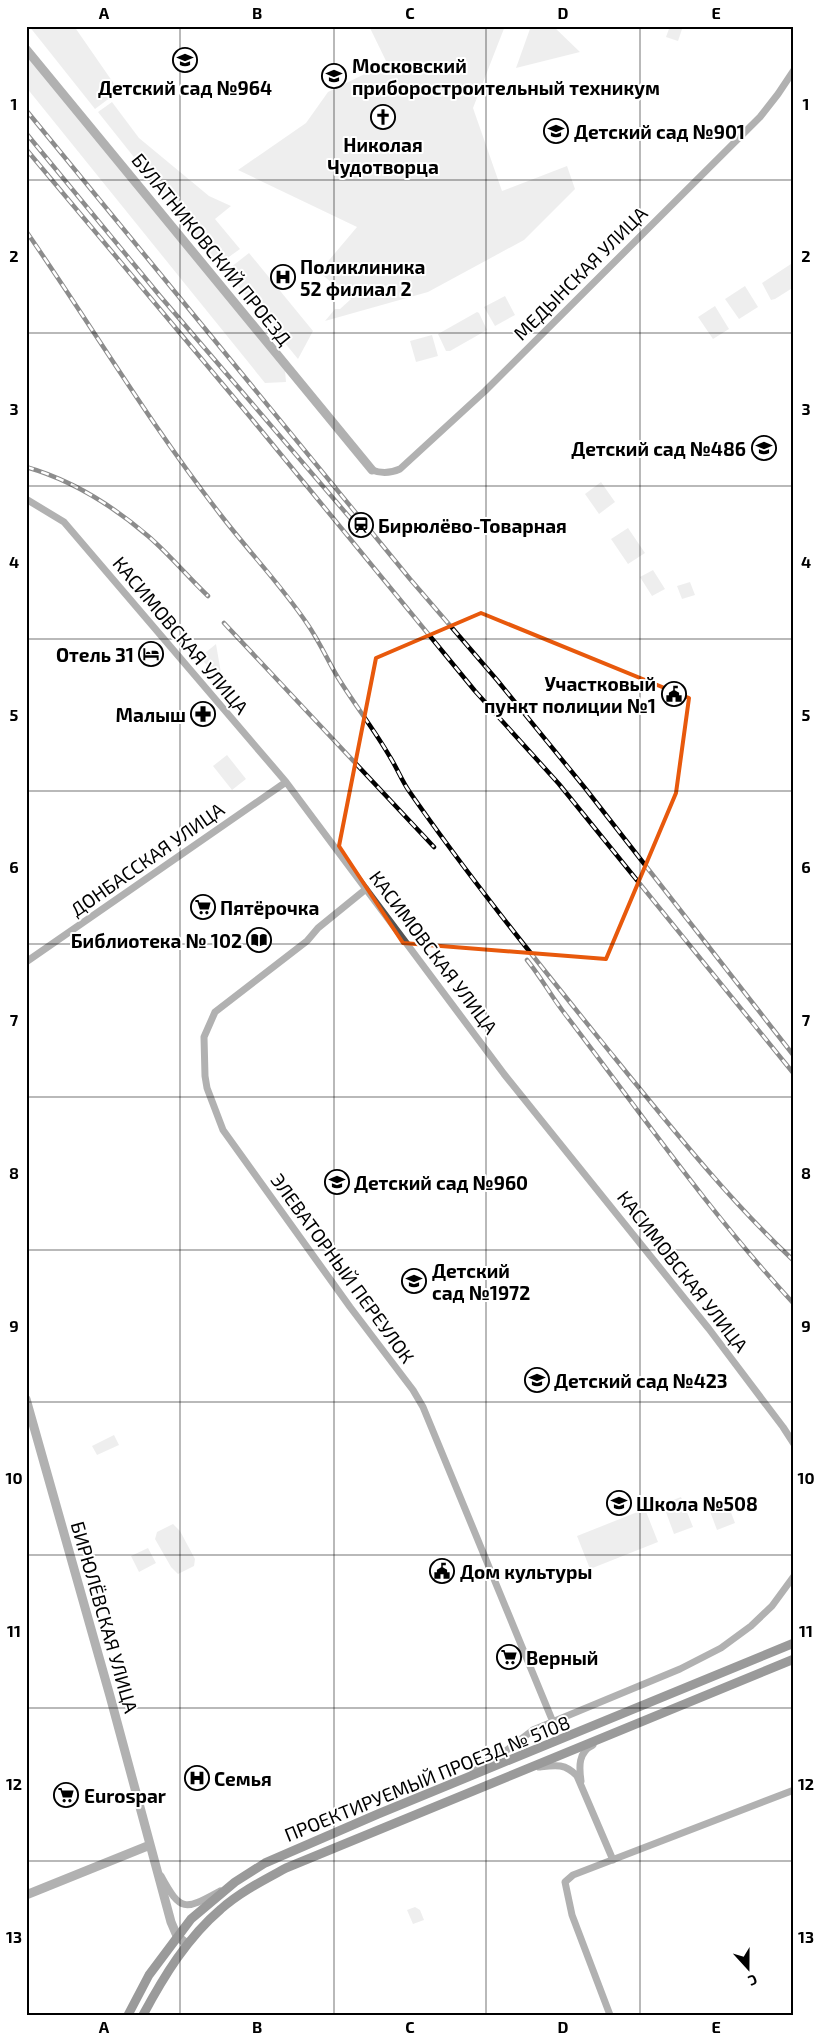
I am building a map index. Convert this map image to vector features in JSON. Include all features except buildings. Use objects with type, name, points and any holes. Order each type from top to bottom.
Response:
[{"type":"main road","name":"ПРОЕКТИРУЕМЫЙ ПРОЕЗД № 5108","points":[[128,2015],[149,1975],[191,1919],[235,1882],[265,1863],[296,1848],[794,1643]]},
{"type":"main road","name":"ПРОЕКТИРУЕМЫЙ ПРОЕЗД № 5108","points":[[143,2015],[187,1944],[221,1909],[246,1890],[286,1868],[794,1659]]},
{"type":"street","name":"БУЛАТНИКОВСКИЙ ПРОЕЗД","points":[[26,49],[372,470]]},
{"type":"street","name":"МЕДЫНСКАЯ УЛИЦА","points":[[372,470],[382,473],[400,469],[485,392],[760,116],[794,70]]},
{"type":"street","name":"КАСИМОВСКАЯ УЛИЦА","points":[[26,499],[64,522],[286,782],[504,1074],[708,1328],[794,1444]]},
{"type":"street","name":"ДОНБАССКАЯ УЛИЦА","points":[[26,962],[286,782]]},
{"type":"street","name":"ЭЛЕВАТОРНЫЙ ПЕРЕУЛОК","points":[[366,889],[318,928],[307,941],[215,1012],[204,1036],[207,1088],[223,1130],[350,1307],[413,1390],[423,1407],[553,1722]]},
{"type":"street","name":"БИРЮЛЁВСКАЯ УЛИЦА","points":[[26,1399],[171,1922],[177,1936]]},
{"type":"street","points":[[453,1784],[507,1750],[533,1730],[680,1669],[721,1648],[751,1626],[772,1606],[794,1576]]},
{"type":"street","points":[[581,1782],[580,1763],[582,1754],[586,1748],[607,1736]]},
{"type":"street","points":[[528,1768],[561,1765],[572,1770],[581,1782],[612,1860]]},
{"type":"street","points":[[610,2015],[572,1915],[564,1882],[573,1875],[794,1790]]},
{"type":"street","points":[[26,1895],[150,1845]]},
{"type":"street","points":[[157,1869],[174,1899],[187,1905],[198,1903],[235,1882]]},
{"type":"street","points":[[177,1936],[187,1944]]},
{"type":"highlighted area","points":[[481,613],[689,698],[676,793],[606,959],[403,943],[339,846],[376,658]]},
{"type":"shaded area","points":[[29,26],[74,26],[119,91],[95,109]]},
{"type":"shaded area","points":[[369,26],[505,26],[473,108],[502,191],[567,166],[575,189],[524,240],[428,292],[325,321],[335,309],[340,309],[351,299],[319,272],[357,227],[238,170],[306,123],[328,92],[387,63]]},
{"type":"shaded area","points":[[531,26],[553,26],[580,52],[516,68]]},
{"type":"shaded area","points":[[670,26],[683,26],[678,41],[666,37]]},
{"type":"shaded area","points":[[26,55],[285,370],[286,382],[265,383],[26,87]]},
{"type":"shaded area","points":[[112,102],[139,138],[209,196],[231,206],[215,219],[240,249],[219,264],[98,112]]},
{"type":"shaded area","points":[[249,253],[313,331],[298,359],[226,271]]},
{"type":"shaded area","points":[[794,262],[794,287],[771,300],[762,283]]},
{"type":"shaded area","points":[[745,286],[758,307],[739,319],[725,299]]},
{"type":"shaded area","points":[[505,296],[515,315],[495,326],[484,307]]},
{"type":"shaded area","points":[[715,306],[729,329],[713,339],[698,317]]},
{"type":"shaded area","points":[[477,312],[487,330],[450,351],[446,351],[438,334]]},
{"type":"shaded area","points":[[432,335],[438,356],[416,362],[410,341]]},
{"type":"shaded area","points":[[601,482],[615,502],[599,514],[585,494]]},
{"type":"shaded area","points":[[628,528],[645,553],[628,564],[611,539]]},
{"type":"shaded area","points":[[653,570],[665,589],[652,596],[640,577]]},
{"type":"shaded area","points":[[690,582],[695,595],[682,599],[677,586]]},
{"type":"shaded area","points":[[216,644],[223,685],[200,657]]},
{"type":"shaded area","points":[[227,755],[246,779],[232,790],[213,766]]},
{"type":"shaded area","points":[[114,1435],[119,1445],[97,1455],[92,1446]]},
{"type":"shaded area","points":[[681,1497],[693,1527],[674,1534],[663,1504]]},
{"type":"shaded area","points":[[726,1499],[735,1523],[717,1530],[708,1506]]},
{"type":"shaded area","points":[[645,1509],[658,1542],[590,1569],[577,1536]]},
{"type":"shaded area","points":[[173,1524],[180,1531],[195,1559],[194,1566],[178,1574],[171,1567],[155,1539],[157,1532]]},
{"type":"shaded area","points":[[148,1548],[156,1563],[139,1572],[131,1556]]},
{"type":"shaded area","points":[[415,1907],[420,1910],[424,1920],[413,1924],[407,1910]]},
{"type":"railway","points":[[26,110],[410,579],[497,680],[585,788],[794,1056]]},
{"type":"railway","points":[[26,133],[160,296],[363,533]]},
{"type":"railway","points":[[26,149],[251,418],[475,691],[559,784],[794,1074]]},
{"type":"railway","points":[[26,231],[194,480],[308,625],[337,676],[393,761],[406,787],[458,859],[535,959],[679,1136],[723,1188],[794,1261]]},
{"type":"railway","points":[[26,467],[60,479],[91,495],[121,514],[156,543],[208,596]]},
{"type":"railway","points":[[224,623],[434,847]]},
{"type":"railway","points":[[527,960],[562,1010],[703,1197],[794,1304]]},
{"type":"place","name":"Детский сад №964","points":[[185,60]]},
{"type":"place","name":"Московский приборостроительный техникум","points":[[334,76]]},
{"type":"place","name":"Николая Чудотворца","points":[[383,117]]},
{"type":"place","name":"Детский сад №901","points":[[556,131]]},
{"type":"place","name":"Поликлиника 52 филиал 2","points":[[283,277]]},
{"type":"place","name":"Детский сад №486","points":[[764,448]]},
{"type":"place","name":"Бирюлёво-Товарная","points":[[361,525]]},
{"type":"place","name":"Отель 31","points":[[151,654]]},
{"type":"place","name":"Участковый пункт полиции №1","points":[[674,694]]},
{"type":"place","name":"Малыш","points":[[203,714]]},
{"type":"place","name":"Пятёрочка","points":[[203,907]]},
{"type":"place","name":"Библиотека № 102","points":[[259,940]]},
{"type":"place","name":"Детский сад №960","points":[[337,1182]]},
{"type":"place","name":"Детский сад №1972","points":[[414,1281]]},
{"type":"place","name":"Детский сад №423","points":[[537,1380]]},
{"type":"place","name":"Школа №508","points":[[619,1503]]},
{"type":"place","name":"Дом культуры","points":[[442,1571]]},
{"type":"place","name":"Верный","points":[[509,1657]]},
{"type":"place","name":"Семья","points":[[197,1778]]},
{"type":"place","name":"Eurospar","points":[[66,1795]]}]
